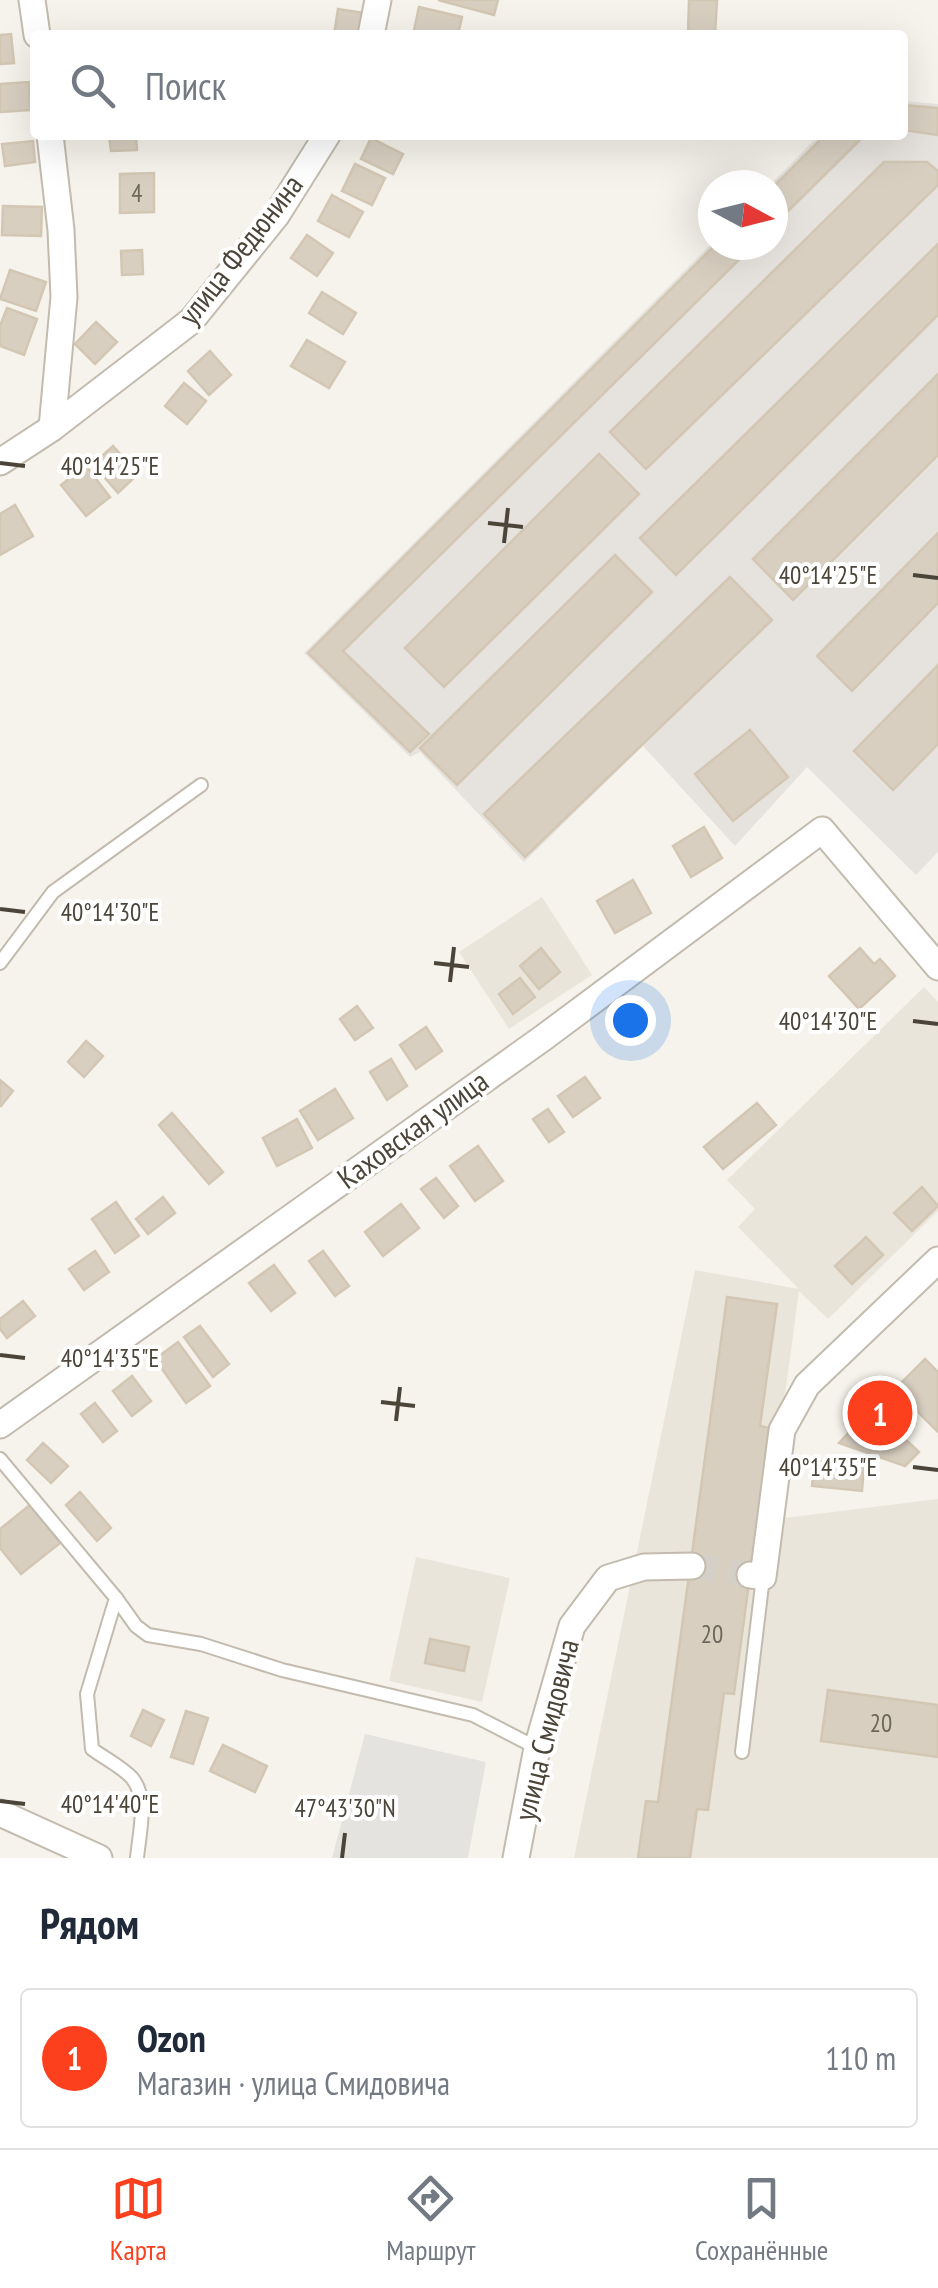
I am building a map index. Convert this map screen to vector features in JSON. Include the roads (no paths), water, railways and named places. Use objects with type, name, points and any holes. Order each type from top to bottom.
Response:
[{"type":"street","points":[[32,0],[36,30]]},
{"type":"street","points":[[372,30],[378,0]]},
{"type":"street","points":[[51,140],[62,230],[64,297],[52,428]]},
{"type":"street","name":"улица Федюнина","points":[[0,462],[52,428],[191,321],[276,216],[324,140]]},
{"type":"street","name":"Каховская улица","points":[[0,1426],[543,1038],[822,830],[938,967]]},
{"type":"street","points":[[756,1576],[782,1430],[806,1385],[938,1260]]},
{"type":"street","name":"улица Смидовича","points":[[516,1858],[538,1748],[572,1626],[608,1578],[644,1567],[692,1566]]},
{"type":"street","points":[[0,1814],[100,1858]]},
{"type":"lane","points":[[0,963],[53,892],[201,785]]},
{"type":"lane","points":[[0,1459],[148,1636],[202,1644],[282,1670],[474,1715],[538,1748]]},
{"type":"lane","points":[[742,1752],[756,1576]]},
{"type":"lane","points":[[116,1598],[87,1694],[87,1723],[92,1749],[131,1776],[139,1792],[137,1858]]},
{"type":"tunnel","points":[[692,1566],[750,1575]]},
{"type":"place","name":"Ozon","points":[[880,1413]]}]
